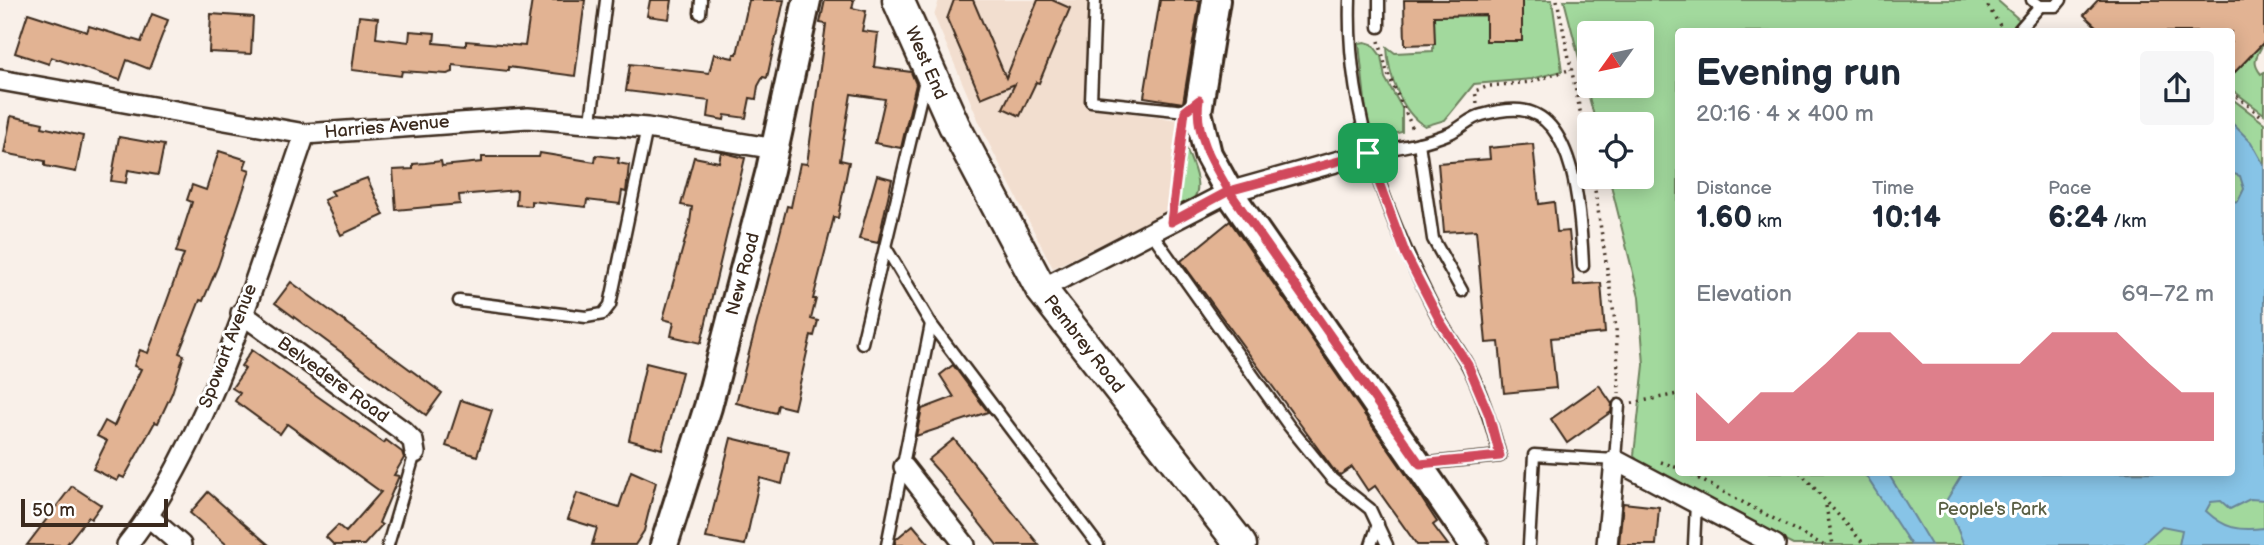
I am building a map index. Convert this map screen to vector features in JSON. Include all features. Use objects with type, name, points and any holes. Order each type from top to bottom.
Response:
[{"type":"main road","name":"New Road","points":[[664,545],[708,407],[776,149],[807,0]]},
{"type":"main road","name":"West End","points":[[898,0],[954,125]]},
{"type":"main road","points":[[1216,0],[1191,111],[1208,154],[1229,191],[1474,545]]},
{"type":"main road","name":"Pembrey Road","points":[[954,125],[1041,289],[1238,544]]},
{"type":"street","name":"Harries Avenue","points":[[0,80],[305,134],[477,119],[528,118],[591,121],[647,128],[776,149]]},
{"type":"street","name":"Spowart Avenue","points":[[127,545],[149,517],[202,415],[242,313],[305,134]]},
{"type":"street","points":[[1041,289],[1229,191],[1368,153]]},
{"type":"street","name":"Belvedere Road","points":[[242,313],[403,431],[413,441],[415,453]]},
{"type":"street","points":[[1607,545],[1615,460],[1775,545]]},
{"type":"street","points":[[904,467],[965,545]]},
{"type":"street","points":[[149,517],[181,545]]},
{"type":"lane","points":[[591,121],[606,0]]},
{"type":"lane","points":[[700,13],[701,0]]},
{"type":"lane","points":[[1095,0],[1091,101],[1191,111]]},
{"type":"lane","points":[[1350,0],[1349,34],[1368,153],[1406,255],[1473,377],[1489,415],[1500,456],[1420,464]]},
{"type":"lane","points":[[1379,0],[1379,27]]},
{"type":"lane","points":[[2020,28],[2036,3],[2056,6],[2061,0]]},
{"type":"lane","points":[[862,344],[928,69]]},
{"type":"lane","points":[[1368,153],[1453,132],[1479,115],[1521,110],[1544,120],[1562,143],[1572,171],[1581,217],[1583,266]]},
{"type":"lane","points":[[459,301],[586,317],[603,314],[610,305],[647,128]]},
{"type":"lane","points":[[1419,142],[1433,239],[1462,291]]},
{"type":"lane","points":[[1151,232],[1289,426],[1332,479],[1370,509],[1387,545]]},
{"type":"lane","points":[[886,248],[932,324],[1098,545]]},
{"type":"lane","points":[[887,545],[932,324]]},
{"type":"lane","points":[[1529,545],[1534,455],[1615,460],[1619,405]]},
{"type":"lane","points":[[388,545],[415,453]]},
{"type":"lane","points":[[1694,545],[1696,502]]},
{"type":"lane","points":[[1371,545],[1378,524]]},
{"type":"path","points":[[1557,0],[1581,112]]},
{"type":"path","points":[[1984,0],[2002,28]]},
{"type":"path","points":[[1379,27],[1387,72],[1419,142]]},
{"type":"path","points":[[1479,115],[1475,91],[1489,86],[1531,82],[1572,69]]},
{"type":"path","points":[[2235,95],[2264,118]]},
{"type":"path","points":[[1171,222],[1191,111]]},
{"type":"path","points":[[1595,189],[1616,328],[1619,405],[1675,395]]},
{"type":"path","points":[[1694,476],[1823,545]]},
{"type":"path","points":[[1803,476],[1825,504],[1865,545]]},
{"type":"path","points":[[1825,504],[1833,545]]},
{"type":"shaded area","points":[[939,0],[1090,0],[1084,106],[1178,120],[1166,212],[1053,268],[986,138],[934,16]]},
{"type":"green space","points":[[1522,0],[1552,0],[1562,71],[1532,79],[1474,84],[1445,120],[1425,126],[1417,120],[1397,91],[1387,47],[1395,53],[1433,51],[1434,16],[1486,15],[1486,41],[1522,40]]},
{"type":"green space","name":"People's Park","points":[[1564,0],[1997,0],[2029,28],[1675,28],[1675,476],[2235,476],[2235,101],[2264,123],[2264,545],[1793,545],[1642,469],[1634,455],[1644,365],[1639,297],[1612,189],[1654,189],[1654,112],[1593,112],[1589,98],[1654,98],[1654,21],[1577,21],[1577,50]]},
{"type":"green space","points":[[2264,42],[2256,65],[2261,74],[2264,72],[2264,114],[2235,92],[2235,72]]},
{"type":"green space","points":[[1359,43],[1372,44],[1381,56],[1385,78],[1402,108],[1402,132],[1388,135],[1374,128],[1368,129]]},
{"type":"green space","points":[[1182,138],[1194,167],[1197,188],[1195,196],[1189,202],[1178,205],[1174,202]]},
{"type":"water","points":[[2235,126],[2251,142],[2264,165],[2264,500],[2250,499],[2230,509],[2221,501],[2211,502],[2206,511],[2226,525],[2247,529],[2264,528],[2264,545],[2179,545],[2182,530],[2162,526],[2141,545],[1964,545],[1946,501],[1961,476],[2235,476],[2235,201],[2238,201],[2244,189],[2240,176],[2235,174]]},
{"type":"water","points":[[1866,476],[1890,476],[1931,545],[1911,545]]},
{"type":"building","points":[[532,0],[585,0],[575,76],[508,67],[508,71],[453,65],[453,72],[447,74],[402,71],[401,76],[352,70],[359,16],[378,18],[376,38],[409,42],[410,31],[435,33],[434,43],[466,46],[466,41],[525,46]]},
{"type":"building","points":[[650,0],[672,0],[669,19],[647,16]]},
{"type":"building","points":[[749,0],[784,0],[767,78],[763,77],[758,86],[756,99],[750,98],[746,118],[725,115],[724,120],[708,117],[710,101],[626,91],[630,64],[709,73],[714,54],[733,58],[734,54],[737,54]]},
{"type":"building","points":[[825,0],[854,0],[852,8],[866,11],[862,31],[878,33],[874,67],[911,72],[916,84],[901,148],[875,143],[885,99],[851,94],[840,160],[849,162],[838,218],[834,217],[813,299],[816,299],[811,319],[818,321],[814,336],[811,335],[794,409],[778,405],[776,413],[736,403],[787,206],[791,207],[800,163],[807,164],[826,24],[820,23]]},
{"type":"building","points":[[954,0],[973,0],[1006,78],[1038,0],[1052,0],[1070,8],[1039,83],[1036,82],[1020,116],[1003,108],[1015,84],[981,98],[947,19]]},
{"type":"building","points":[[1160,0],[1200,0],[1183,103],[1144,97]]},
{"type":"building","points":[[1404,0],[1522,0],[1522,41],[1486,41],[1486,15],[1434,16],[1435,44],[1405,45]]},
{"type":"building","points":[[2098,0],[2264,0],[2264,42],[2235,72],[2235,28],[2098,28],[2084,15]]},
{"type":"building","points":[[28,13],[87,32],[89,26],[141,42],[152,14],[168,20],[149,69],[127,60],[120,80],[51,57],[49,64],[15,53]]},
{"type":"building","points":[[211,14],[253,17],[251,54],[209,52]]},
{"type":"building","points":[[11,116],[43,123],[42,127],[83,136],[76,172],[45,166],[45,161],[4,153]]},
{"type":"building","points":[[119,137],[164,145],[158,175],[128,170],[126,183],[111,181]]},
{"type":"building","points":[[1533,144],[1539,204],[1554,202],[1557,232],[1569,231],[1574,285],[1601,283],[1605,333],[1551,338],[1556,388],[1504,393],[1499,342],[1486,343],[1476,230],[1444,232],[1438,163],[1490,159],[1489,148]]},
{"type":"building","points":[[219,151],[247,160],[244,168],[250,170],[218,266],[203,301],[200,300],[179,353],[184,355],[172,393],[158,423],[155,422],[124,478],[120,476],[117,481],[93,469],[107,441],[97,436],[105,421],[114,426],[141,369],[134,366],[140,350],[148,353],[184,254],[176,252],[192,202],[187,200],[192,185],[206,190]]},
{"type":"building","points":[[721,152],[745,158],[701,343],[671,336],[674,322],[663,319],[690,222],[692,207],[681,205],[694,157],[719,162]]},
{"type":"building","points":[[540,153],[595,162],[596,155],[619,158],[618,163],[629,165],[626,192],[622,191],[620,204],[587,200],[586,207],[531,201],[531,206],[516,205],[517,190],[459,195],[460,204],[396,210],[393,170],[413,169],[413,164],[441,161],[442,166],[482,162],[482,157],[539,157]]},
{"type":"building","points":[[877,175],[892,179],[878,243],[859,239]]},
{"type":"building","points":[[367,178],[384,215],[341,235],[324,200],[334,195],[331,191]]},
{"type":"building","points":[[1230,221],[1405,473],[1437,522],[1433,525],[1448,545],[1417,545],[1375,486],[1368,491],[1352,467],[1340,475],[1333,469],[1181,261]]},
{"type":"building","points":[[291,282],[442,393],[426,415],[275,303]]},
{"type":"building","points":[[252,350],[384,443],[386,440],[402,452],[404,458],[394,475],[399,476],[379,523],[382,525],[364,545],[334,545],[326,537],[338,525],[346,532],[381,492],[287,424],[280,434],[235,401],[240,393],[232,388],[245,369],[241,366]]},
{"type":"building","points":[[646,363],[682,372],[662,449],[629,440]]},
{"type":"building","points":[[953,365],[988,412],[916,436],[922,409],[954,397],[940,375]]},
{"type":"building","points":[[1599,385],[1612,404],[1611,412],[1567,443],[1551,419]]},
{"type":"building","points":[[461,400],[492,410],[477,456],[446,446]]},
{"type":"building","points":[[731,438],[789,452],[782,484],[760,478],[745,545],[706,538]]},
{"type":"building","points":[[954,439],[1039,545],[997,545],[928,460]]},
{"type":"building","points":[[631,471],[656,482],[644,531],[635,545],[592,545],[597,528],[568,519],[577,493],[619,507]]},
{"type":"building","points":[[72,486],[101,505],[91,519],[88,517],[66,545],[27,545]]},
{"type":"building","points":[[208,492],[269,545],[227,545],[190,513]]},
{"type":"building","points":[[1623,503],[1659,507],[1656,545],[1619,545]]},
{"type":"building","points":[[913,525],[930,545],[895,545],[896,539]]},
{"type":"route","points":[[1368,153],[1229,191],[1208,154],[1198,112],[1199,100],[1185,111],[1171,222],[1229,191],[1420,464],[1500,456],[1489,415],[1468,365],[1440,321],[1406,255],[1380,193],[1368,153]]}]
